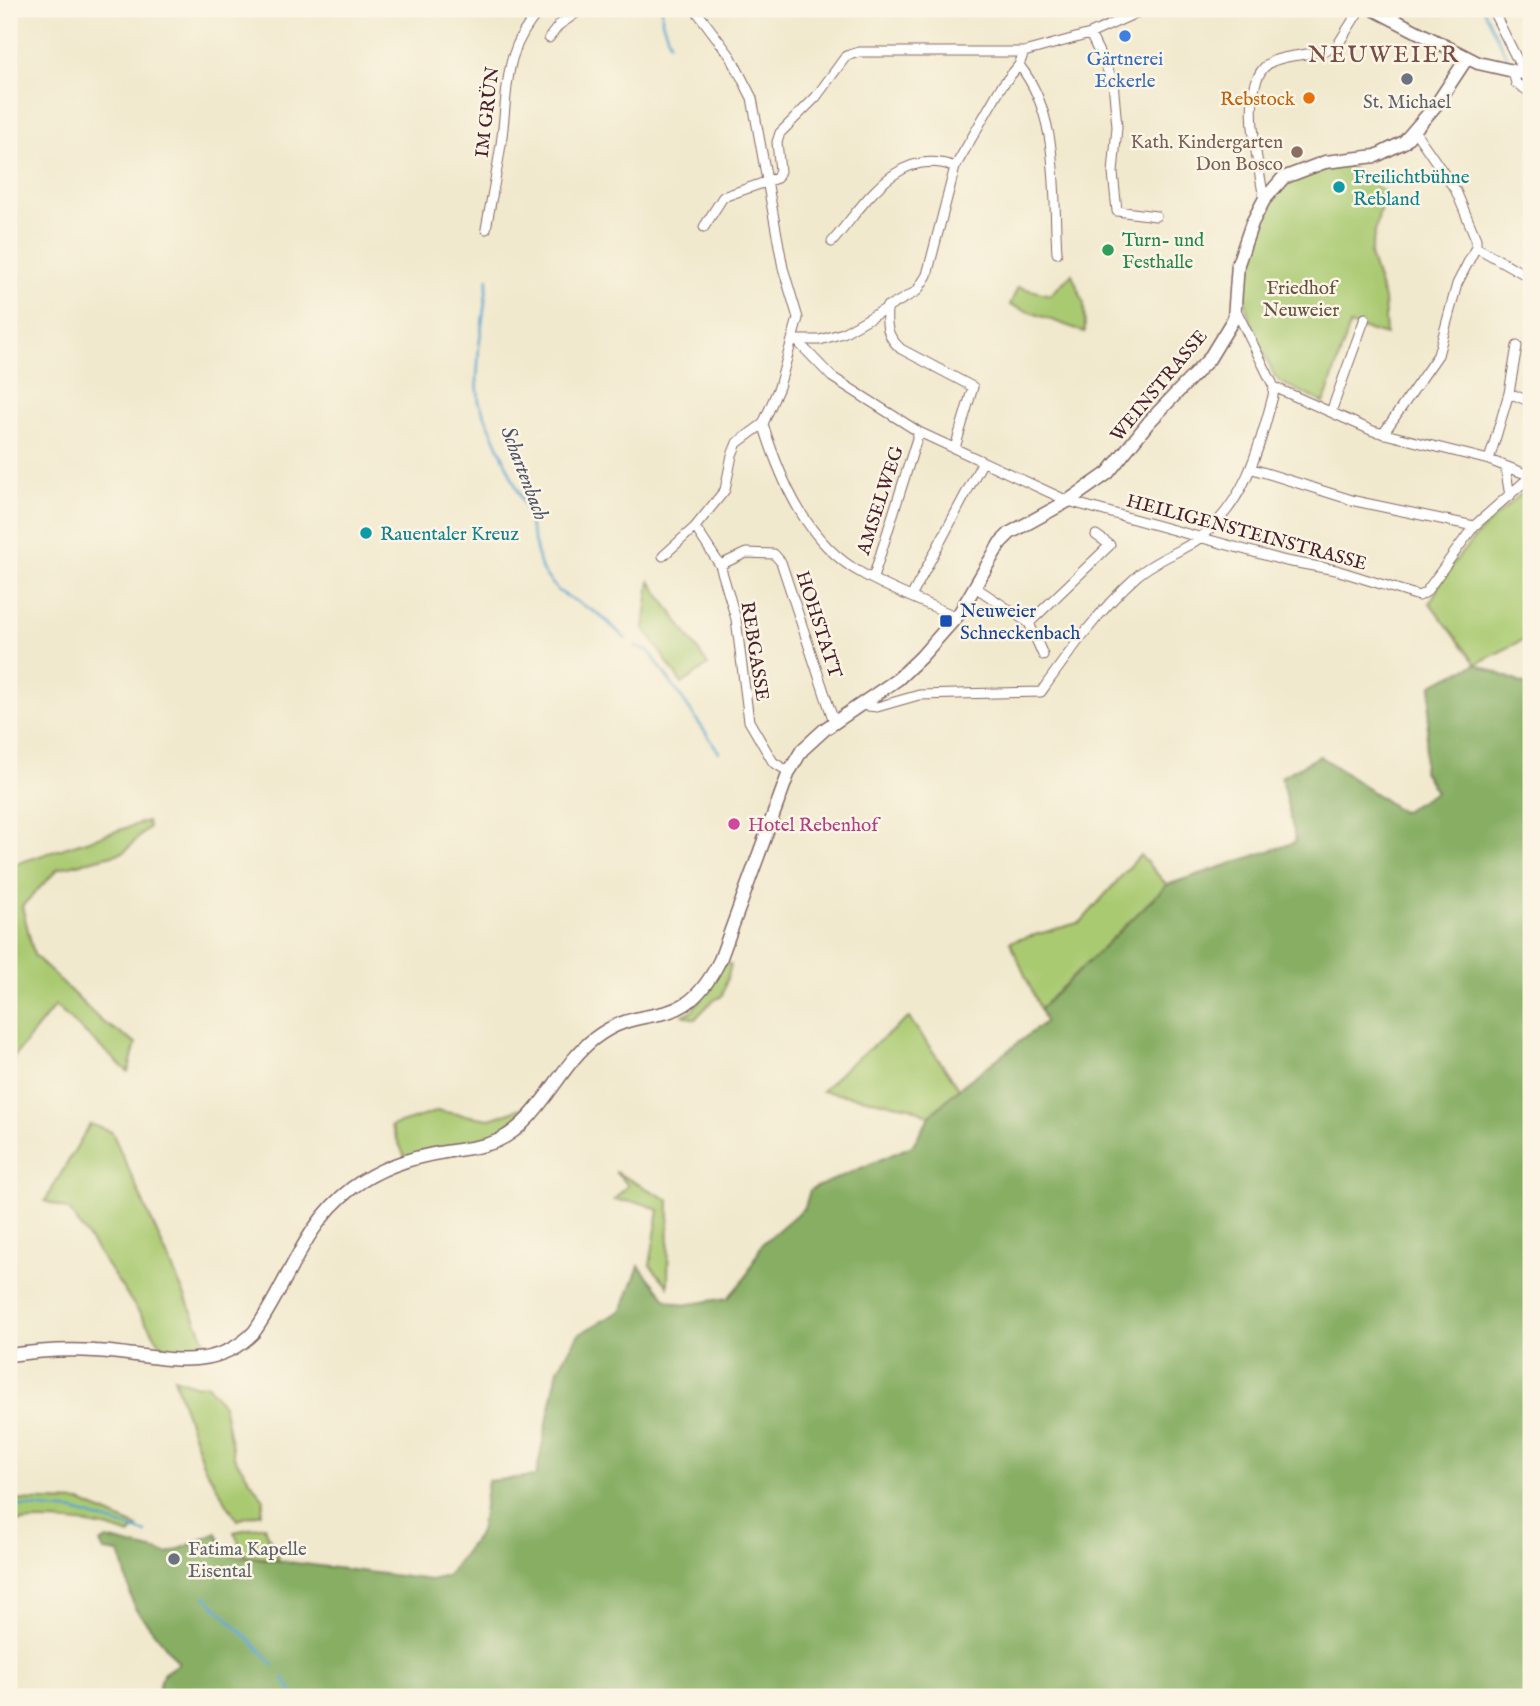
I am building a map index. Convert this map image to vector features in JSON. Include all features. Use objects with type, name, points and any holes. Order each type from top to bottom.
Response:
[{"type":"main road","points":[[1373,9],[1467,58],[1521,73]]},
{"type":"main road","name":"WEINSTRASSE","points":[[9,1355],[97,1351],[208,1360],[242,1344],[267,1315],[308,1235],[328,1208],[354,1187],[382,1170],[411,1159],[497,1141],[515,1130],[593,1039],[622,1023],[677,1010],[700,993],[720,960],[789,772],[802,750],[834,722],[898,679],[957,617],[1000,542],[1010,533],[1068,501],[1108,473],[1149,422],[1209,359],[1228,331],[1236,310],[1236,279],[1240,256],[1264,200],[1283,178],[1325,162],[1376,156],[1416,133],[1467,58]]},
{"type":"street","name":"IM GRÜN","points":[[485,229],[501,142],[508,67],[515,45],[541,9]]},
{"type":"street","points":[[549,38],[559,25],[582,9]]},
{"type":"street","points":[[663,556],[695,527],[726,490],[732,455],[737,443],[763,424],[773,407],[785,355],[795,340],[798,317],[783,268],[762,139],[744,77],[695,9]]},
{"type":"street","points":[[704,227],[723,197],[777,178],[780,170],[777,142],[780,133],[816,97],[846,56],[859,52],[1024,52],[1090,34],[1145,9]]},
{"type":"street","points":[[1264,200],[1256,164],[1254,122],[1254,86],[1259,71],[1274,61],[1337,46],[1360,9]]},
{"type":"street","points":[[1492,9],[1520,65],[1521,73],[1516,83],[1531,93]]},
{"type":"street","points":[[1090,34],[1113,81],[1117,127],[1113,173],[1117,211],[1156,216]]},
{"type":"street","points":[[795,340],[843,333],[887,306],[918,292],[927,275],[955,167],[1001,87],[1019,65],[1024,52]]},
{"type":"street","points":[[1019,65],[1030,78],[1046,121],[1057,253]]},
{"type":"street","points":[[1383,434],[1438,355],[1457,284],[1476,247],[1476,239],[1456,191],[1416,133]]},
{"type":"street","points":[[832,242],[890,174],[912,163],[931,160],[955,167]]},
{"type":"street","points":[[1476,247],[1531,278]]},
{"type":"street","points":[[887,306],[886,327],[891,340],[901,349],[973,387],[955,448]]},
{"type":"street","points":[[1236,310],[1274,387],[1383,434],[1489,460],[1531,476]]},
{"type":"street","points":[[1331,412],[1365,318]]},
{"type":"street","name":"HEILIGENSTEINSTRASSE","points":[[795,340],[832,377],[919,432],[1068,501],[1286,561],[1336,570],[1419,596],[1426,592],[1474,526],[1531,476]]},
{"type":"street","points":[[1489,460],[1509,393],[1517,346]]},
{"type":"street","points":[[1201,537],[1235,497],[1253,469],[1274,387]]},
{"type":"street","points":[[1509,393],[1531,402]]},
{"type":"street","points":[[763,424],[778,471],[802,513],[832,551],[873,578],[957,617]]},
{"type":"street","name":"AMSELWEG","points":[[873,578],[919,432]]},
{"type":"street","points":[[911,597],[982,463]]},
{"type":"street","points":[[1505,466],[1510,495]]},
{"type":"street","points":[[1253,469],[1355,501],[1474,526]]},
{"type":"street","name":"REBGASSE","points":[[695,527],[720,565],[736,619],[749,721],[773,762],[789,772]]},
{"type":"street","points":[[1030,623],[1110,545],[1096,534]]},
{"type":"street","name":"WEINSTRASSE","points":[[860,705],[877,707],[919,695],[1041,692],[1085,631],[1138,575],[1201,537]]},
{"type":"street","name":"HOHSTATT","points":[[720,565],[746,554],[774,554],[781,562],[834,722]]},
{"type":"street","points":[[975,587],[1030,623],[1043,655]]},
{"type":"green space","name":"Friedhof Neuweier","points":[[1347,164],[1384,192],[1370,255],[1384,299],[1386,335],[1350,325],[1324,403],[1280,382],[1274,375],[1249,317],[1244,291],[1245,272],[1253,234],[1261,216],[1285,186],[1300,176]]},
{"type":"green space","points":[[1072,274],[1084,304],[1085,332],[1010,305],[1018,287],[1050,295]]},
{"type":"green space","points":[[1531,485],[1531,636],[1476,664],[1430,603],[1461,553]]},
{"type":"green space","points":[[650,581],[708,665],[682,684],[644,628]]},
{"type":"green space","points":[[1476,664],[1531,687],[1531,1697],[156,1697],[163,1674],[179,1663],[134,1607],[120,1553],[104,1551],[100,1543],[107,1539],[168,1554],[217,1533],[226,1554],[431,1580],[447,1576],[480,1532],[488,1481],[536,1476],[558,1369],[579,1334],[622,1310],[639,1266],[667,1300],[684,1305],[728,1298],[746,1277],[762,1244],[805,1207],[810,1190],[912,1146],[930,1116],[959,1088],[1045,1022],[1040,1009],[1167,885],[1296,842],[1281,777],[1320,756],[1402,812],[1436,792],[1423,771],[1432,685]]},
{"type":"green space","points":[[147,821],[149,827],[124,852],[58,869],[22,906],[34,955],[101,1021],[136,1043],[128,1072],[55,1006],[9,1063],[9,866]]},
{"type":"green space","points":[[1140,855],[1167,885],[1040,1009],[1010,942],[1081,922]]},
{"type":"green space","points":[[724,963],[731,965],[722,996],[711,1002],[695,1019],[683,1015],[693,1010]]},
{"type":"green space","points":[[909,1018],[959,1088],[930,1116],[910,1107],[822,1091],[847,1066]]},
{"type":"green space","points":[[530,1105],[499,1132],[406,1159],[391,1126],[438,1111],[490,1119]]},
{"type":"green space","points":[[90,1124],[112,1132],[208,1348],[166,1352],[69,1210],[45,1201]]},
{"type":"green space","points":[[615,1172],[669,1200],[668,1286],[650,1265],[659,1210],[642,1203],[614,1200],[628,1185]]},
{"type":"green space","points":[[174,1378],[197,1386],[207,1384],[223,1405],[234,1457],[264,1500],[261,1513],[237,1520],[203,1464]]},
{"type":"green space","points":[[9,1500],[81,1502],[138,1527],[130,1535],[86,1524],[55,1521],[9,1522]]},
{"type":"green space","points":[[264,1526],[279,1560],[245,1556],[234,1532]]},
{"type":"waterway","points":[[662,9],[662,21],[670,43]]},
{"type":"waterway","points":[[1483,9],[1510,63]]},
{"type":"waterway","name":"Schartenbach","points":[[488,278],[479,347],[479,402],[525,507],[542,571],[558,591],[600,615],[626,639]]},
{"type":"waterway","name":"Schartenbach","points":[[635,647],[649,651],[719,752]]},
{"type":"waterway","points":[[9,1505],[75,1511],[146,1533]]},
{"type":"waterway","points":[[205,1596],[275,1665]]},
{"type":"waterway","points":[[283,1677],[295,1697]]},
{"type":"place","name":"Gärtnerei Eckerle","points":[[1125,36]]},
{"type":"place","name":"St. Michael","points":[[1407,79]]},
{"type":"place","name":"Rebstock","points":[[1309,98]]},
{"type":"place","name":"Kath. Kindergarten Don Bosco","points":[[1297,152]]},
{"type":"place","name":"Freilichtbühne Rebland","points":[[1339,187]]},
{"type":"place","name":"Turn- und Festhalle","points":[[1108,250]]},
{"type":"place","name":"Rauentaler Kreuz","points":[[366,533]]},
{"type":"place","name":"Neuweier Schneckenbach","points":[[946,621]]},
{"type":"place","name":"Hotel Rebenhof","points":[[734,824]]},
{"type":"place","name":"Fatima Kapelle Eisental","points":[[174,1559]]},
{"type":"district","name":"NEUWEIER","points":[[1384,54]]}]
